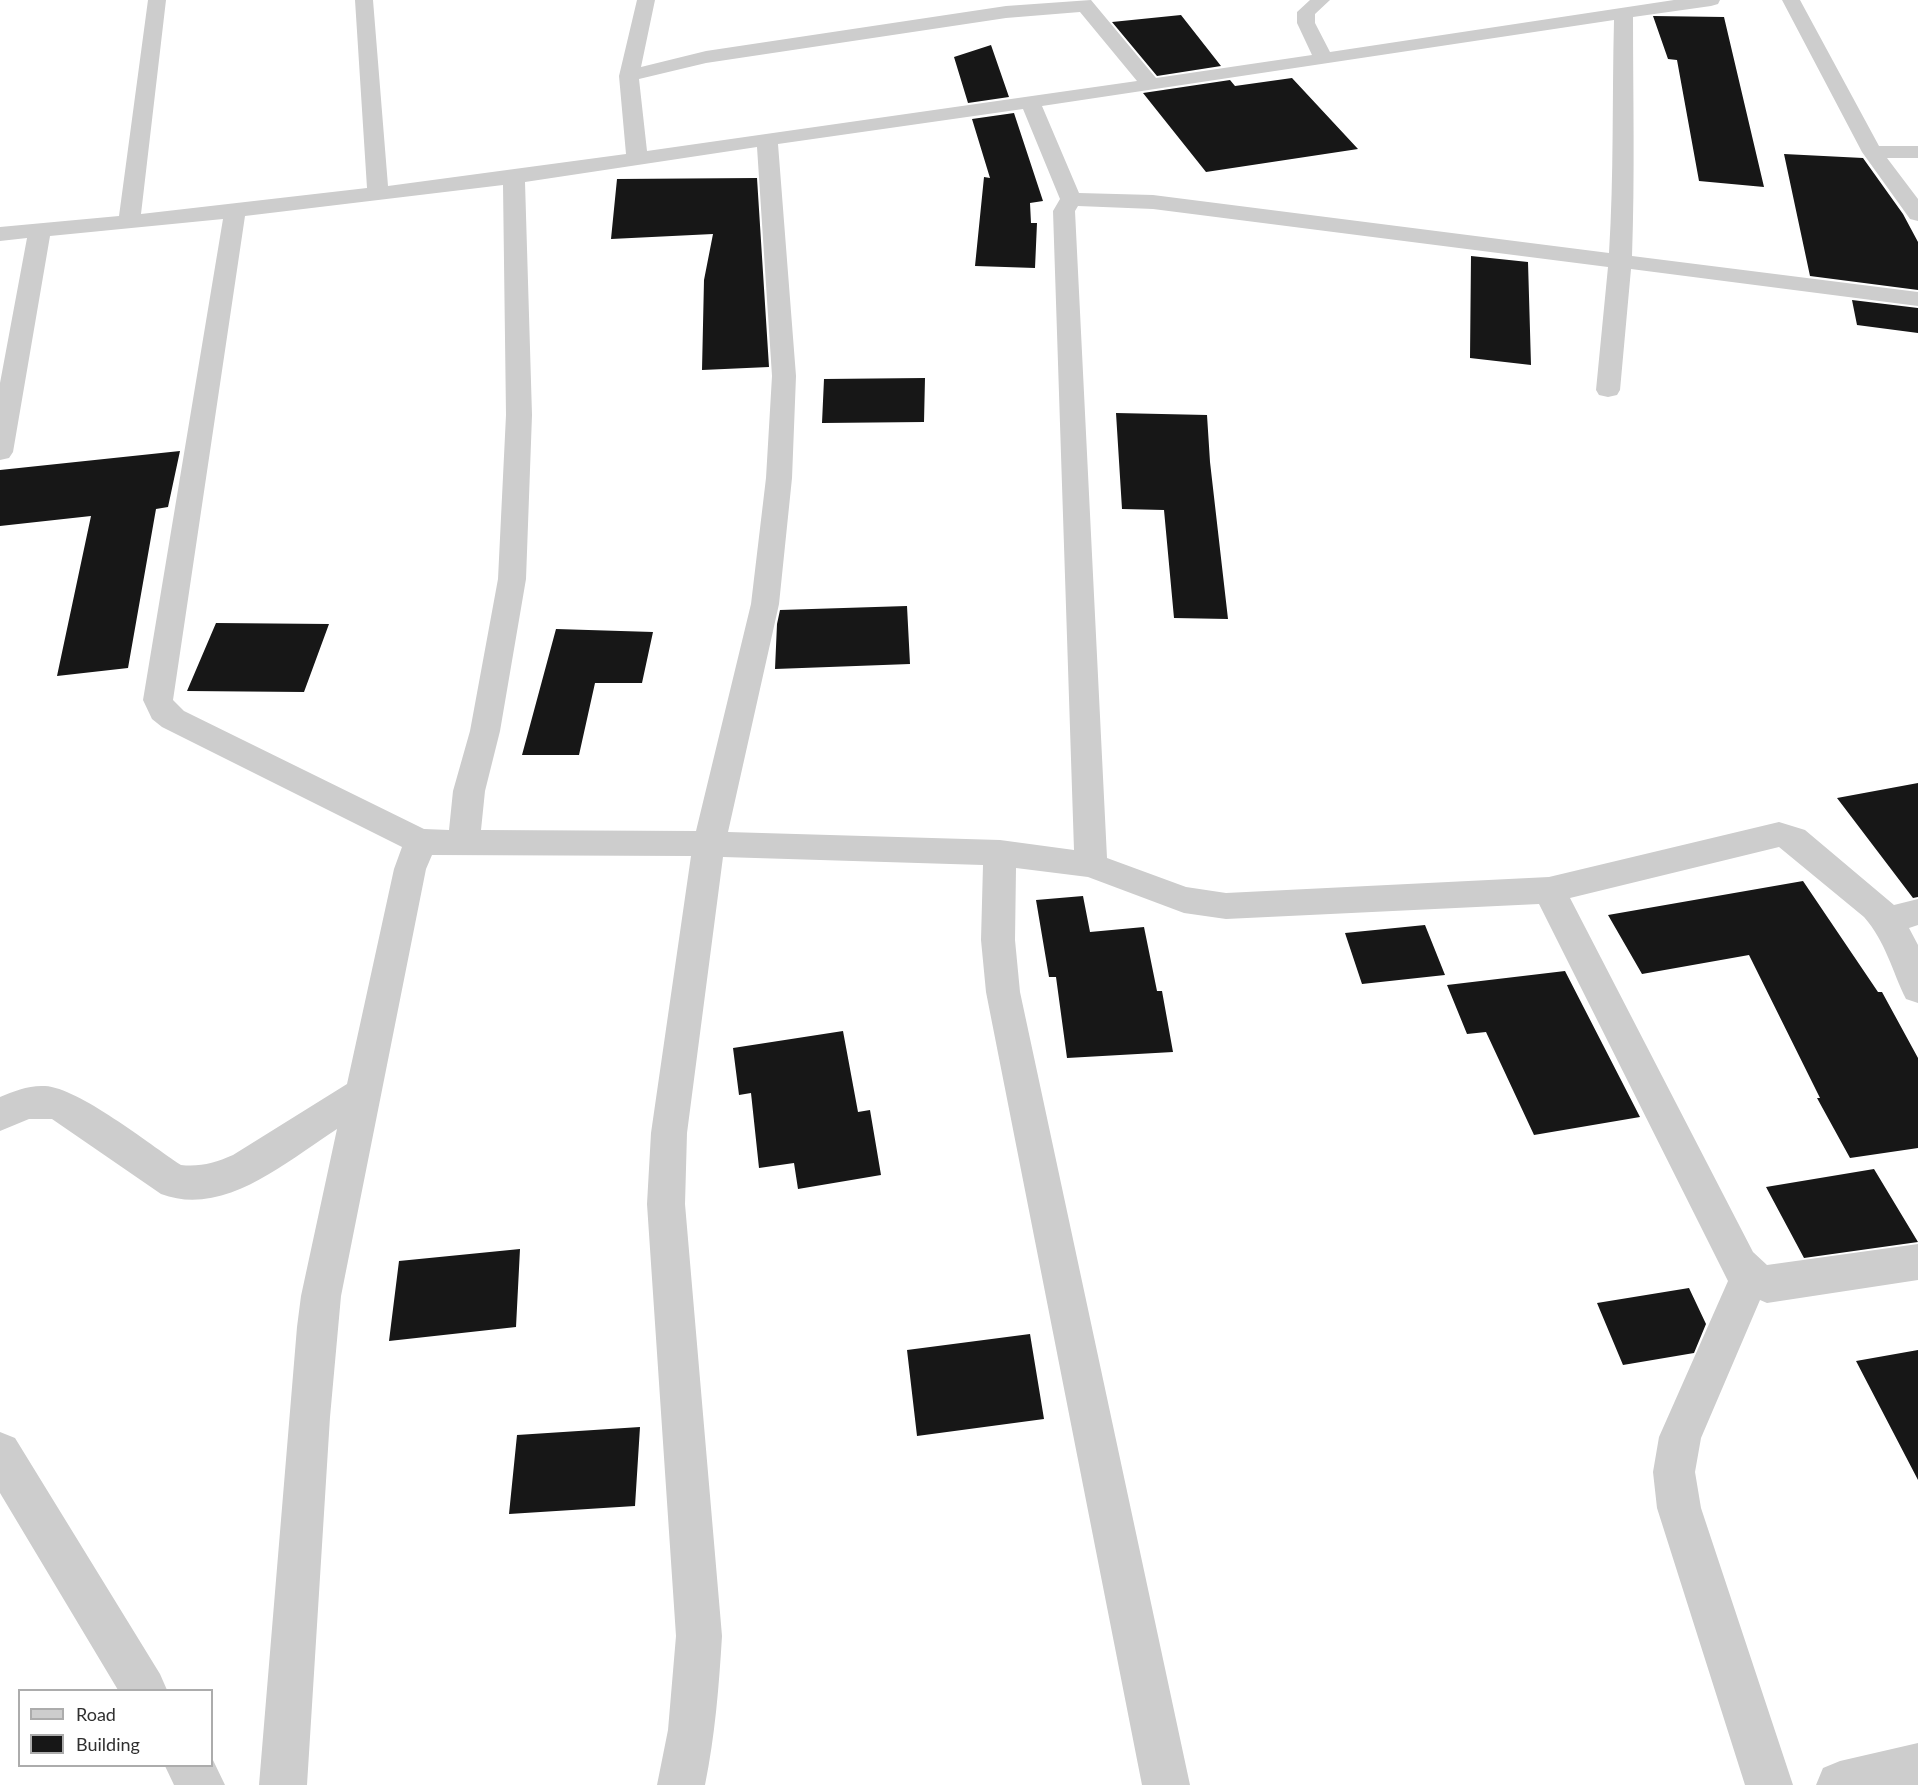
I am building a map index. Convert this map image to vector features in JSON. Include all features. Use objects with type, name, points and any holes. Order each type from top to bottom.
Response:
[{"type":"street","points":[[129,221],[157,0]]},
{"type":"street","points":[[364,0],[378,193]]},
{"type":"street","points":[[637,158],[629,76],[646,0]]},
{"type":"street","points":[[1321,0],[1306,12],[1306,23],[1323,58]]},
{"type":"street","points":[[0,234],[235,211],[514,177],[1151,85],[1711,0]]},
{"type":"street","points":[[1791,0],[1872,152],[1918,214]]},
{"type":"street","points":[[629,76],[678,62],[717,55],[1006,12],[1083,3],[1151,85]]},
{"type":"street","points":[[1608,390],[1620,262],[1624,186],[1623,13]]},
{"type":"street","points":[[1030,102],[1071,199]]},
{"type":"street","points":[[681,1785],[695,1696],[699,1636],[666,1204],[669,1134],[709,844],[765,604],[779,478],[784,376],[767,139]]},
{"type":"street","points":[[1872,152],[1918,153]]},
{"type":"street","points":[[464,842],[469,791],[485,730],[512,579],[519,415],[514,177]]},
{"type":"street","points":[[1071,199],[1153,202],[1918,298]]},
{"type":"street","points":[[1071,199],[1064,211],[1091,865]]},
{"type":"street","points":[[235,211],[158,700],[163,711],[173,719],[420,842],[709,844],[1000,853],[1091,865],[1184,900],[1226,906],[1549,890],[1779,834],[1794,839],[1876,908],[1902,916],[1906,955],[1918,989]]},
{"type":"street","points":[[0,452],[40,230]]},
{"type":"street","points":[[283,1785],[311,1368],[321,1296],[410,869],[420,842]]},
{"type":"street","points":[[1000,853],[997,933],[998,963],[1003,992],[1166,1785]]},
{"type":"street","points":[[1549,890],[1739,1265],[1750,1277],[1767,1284],[1918,1262]]},
{"type":"street","points":[[0,1115],[31,1101],[48,1101],[61,1105],[174,1182],[196,1184],[224,1178],[246,1167],[364,1093]]},
{"type":"street","points":[[1750,1277],[1680,1437],[1674,1472],[1679,1508],[1769,1785]]},
{"type":"street","points":[[0,1453],[143,1689]]},
{"type":"street","points":[[190,1767],[201,1785]]},
{"type":"street","points":[[1840,1785],[1918,1767]]},
{"type":"building","points":[[1181,15],[1221,66],[1157,76],[1112,22]]},
{"type":"building","points":[[1653,16],[1724,17],[1764,187],[1699,181],[1677,60],[1668,59]]},
{"type":"building","points":[[991,45],[1009,97],[968,103],[954,57]]},
{"type":"building","points":[[1292,78],[1358,149],[1206,172],[1143,93],[1230,80],[1235,86]]},
{"type":"building","points":[[1014,113],[1043,201],[1030,203],[1031,223],[1037,223],[1035,268],[975,266],[984,177],[990,178],[972,119]]},
{"type":"building","points":[[1784,154],[1863,158],[1903,214],[1918,242],[1918,290],[1810,276]]},
{"type":"building","points":[[757,178],[769,367],[702,370],[704,280],[713,234],[611,239],[617,179]]},
{"type":"building","points":[[1471,256],[1528,262],[1531,365],[1470,358]]},
{"type":"building","points":[[1852,300],[1918,308],[1918,333],[1857,325]]},
{"type":"building","points":[[925,378],[924,422],[822,423],[824,379]]},
{"type":"building","points":[[1116,413],[1207,415],[1210,462],[1228,619],[1174,618],[1164,510],[1122,509]]},
{"type":"building","points":[[180,451],[168,507],[156,509],[128,668],[57,676],[91,516],[0,526],[0,470]]},
{"type":"building","points":[[907,606],[910,664],[775,669],[777,624],[780,610]]},
{"type":"building","points":[[216,623],[329,624],[304,692],[187,691]]},
{"type":"building","points":[[556,629],[653,632],[642,683],[595,683],[579,755],[522,755]]},
{"type":"building","points":[[1918,783],[1918,897],[1913,898],[1837,798]]},
{"type":"building","points":[[1803,881],[1878,992],[1882,992],[1918,1058],[1918,1148],[1850,1158],[1817,1098],[1820,1098],[1749,955],[1642,974],[1608,915]]},
{"type":"building","points":[[1083,896],[1090,932],[1144,927],[1157,991],[1162,991],[1173,1052],[1067,1058],[1056,977],[1049,977],[1036,900]]},
{"type":"building","points":[[1425,925],[1445,975],[1362,984],[1345,933]]},
{"type":"building","points":[[1565,971],[1640,1117],[1534,1135],[1486,1032],[1467,1034],[1447,985]]},
{"type":"building","points":[[843,1031],[858,1112],[870,1110],[881,1175],[798,1189],[794,1163],[759,1168],[751,1093],[739,1095],[733,1048]]},
{"type":"building","points":[[1874,1169],[1918,1242],[1804,1258],[1766,1187]]},
{"type":"building","points":[[520,1249],[516,1327],[389,1341],[399,1261]]},
{"type":"building","points":[[1689,1288],[1706,1324],[1694,1353],[1623,1365],[1597,1303]]},
{"type":"building","points":[[1030,1334],[1044,1419],[917,1436],[907,1350]]},
{"type":"building","points":[[1918,1350],[1918,1480],[1856,1361]]},
{"type":"building","points":[[640,1427],[635,1506],[509,1514],[517,1435]]}]
